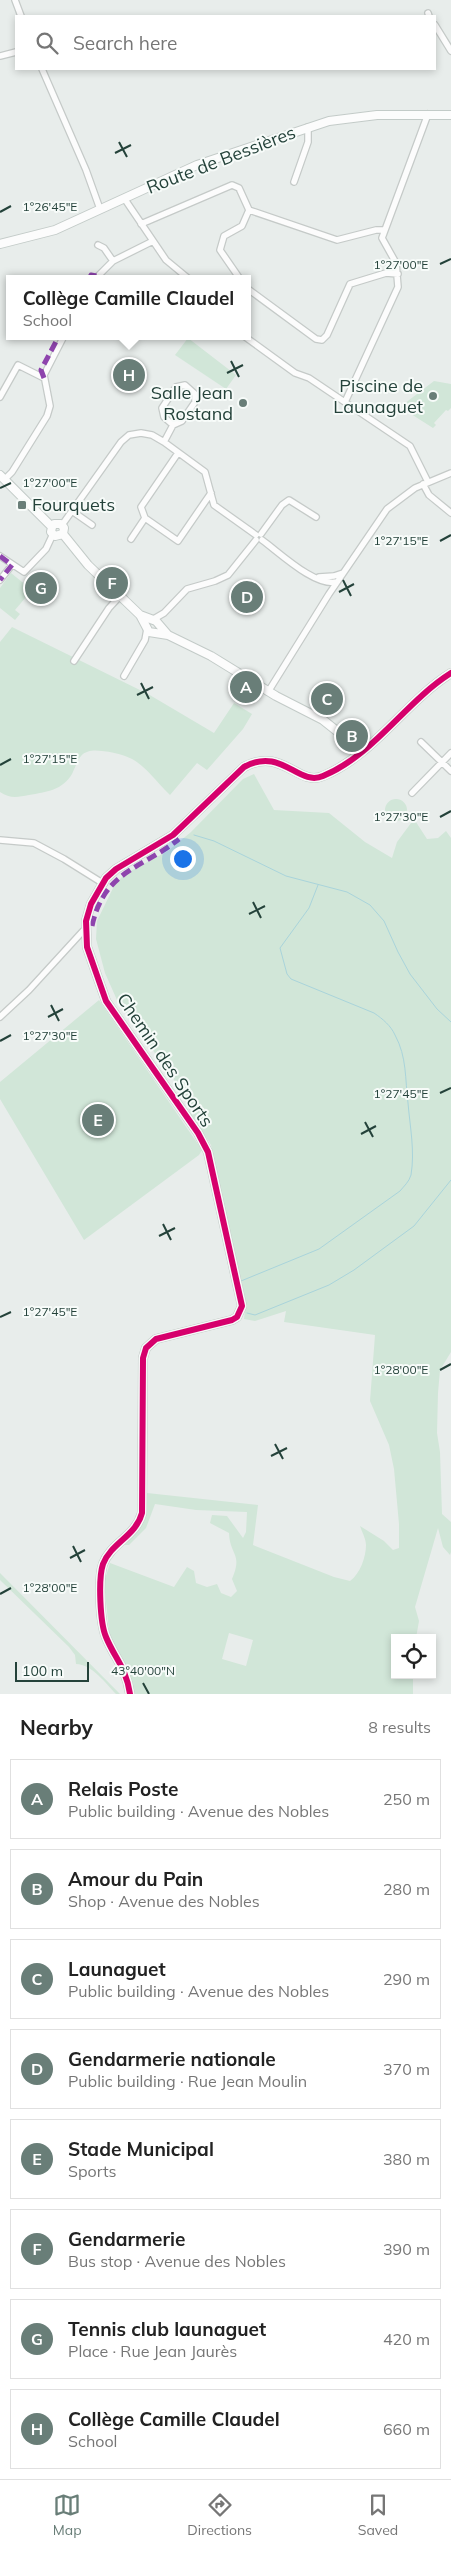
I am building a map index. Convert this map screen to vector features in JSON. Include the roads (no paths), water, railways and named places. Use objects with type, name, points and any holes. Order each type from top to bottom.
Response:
[{"type":"street","points":[[15,0],[21,15]]},
{"type":"street","points":[[436,27],[451,50]]},
{"type":"street","points":[[0,56],[15,52]]},
{"type":"street","points":[[42,70],[86,170],[100,209]]},
{"type":"street","points":[[382,238],[428,114]]},
{"type":"street","name":"Route de Bessières","points":[[0,244],[55,230],[197,165],[329,121],[362,116],[451,115]]},
{"type":"street","points":[[294,182],[308,142],[305,128]]},
{"type":"street","points":[[141,224],[232,185],[239,188],[249,210],[337,240],[384,230]]},
{"type":"street","points":[[124,198],[166,260],[183,275]]},
{"type":"street","points":[[237,275],[220,250],[220,247],[224,236],[242,226],[249,210]]},
{"type":"street","points":[[345,402],[398,287],[396,263],[382,238],[371,232]]},
{"type":"street","points":[[99,275],[113,261],[127,251],[153,240]]},
{"type":"street","points":[[98,245],[104,248],[113,261]]},
{"type":"street","points":[[251,292],[316,339],[322,340],[327,335],[350,284],[386,273],[398,274]]},
{"type":"street","points":[[62,340],[44,378],[50,406],[47,416],[12,472],[2,477],[52,531],[58,536],[63,534]]},
{"type":"street","points":[[250,340],[295,373],[309,378],[410,446],[429,495],[451,514]]},
{"type":"street","points":[[0,397],[18,365],[44,378]]},
{"type":"street","points":[[164,442],[173,425],[182,421],[195,402],[195,394],[185,385],[176,387],[162,408],[164,417],[173,425]]},
{"type":"street","points":[[62,525],[125,438],[146,433],[164,442],[205,472],[214,505],[307,574],[330,583],[337,582]]},
{"type":"street","points":[[178,453],[141,507],[145,518],[178,541],[211,493]]},
{"type":"street","points":[[268,692],[337,582],[387,509],[399,498],[425,483],[451,473]]},
{"type":"street","points":[[124,676],[153,627],[164,613],[187,589],[228,575],[282,505],[289,500],[316,517]]},
{"type":"street","points":[[72,511],[92,525]]},
{"type":"street","points":[[131,540],[145,518]]},
{"type":"street","points":[[0,556],[21,571],[27,571],[46,549],[56,523],[62,525]]},
{"type":"street","points":[[62,525],[64,529],[63,534],[88,565],[153,627],[211,656],[268,692],[323,720],[362,751],[424,694],[451,673]]},
{"type":"street","points":[[0,580],[12,566]]},
{"type":"street","points":[[318,577],[334,576],[343,573]]},
{"type":"street","points":[[74,661],[108,608],[120,596]]},
{"type":"street","points":[[421,742],[451,771]]},
{"type":"street","name":"Chemin des Sports","points":[[130,1694],[123,1668],[103,1629],[101,1582],[103,1565],[108,1556],[137,1527],[142,1513],[143,1358],[146,1348],[156,1339],[232,1320],[237,1317],[242,1306],[208,1152],[198,1133],[106,1001],[87,947],[86,921],[103,883],[123,865],[173,835],[246,766],[255,762],[273,761],[316,778],[333,771],[362,751]]},
{"type":"street","points":[[412,794],[451,753]]},
{"type":"street","points":[[0,840],[34,843],[103,883]]},
{"type":"street","points":[[0,1018],[48,970],[83,931]]},
{"type":"waterway","points":[[194,835],[214,841],[286,876],[347,892],[370,905],[384,921],[410,974],[437,1009],[451,1022]]},
{"type":"waterway","points":[[241,1281],[319,1249],[400,1191],[411,1175],[412,1148],[405,1068],[402,1052],[393,1032],[374,1013],[291,979],[287,974],[280,948],[309,908],[318,885]]},
{"type":"waterway","points":[[247,1313],[255,1315],[329,1285],[354,1270],[414,1226],[451,1180]]},
{"type":"place","name":"Collège Camille Claudel","points":[[129,375]]},
{"type":"place","name":"Piscine de Launaguet","points":[[433,396]]},
{"type":"place","name":"Salle Jean Rostand","points":[[243,403]]},
{"type":"place","name":"Fourquets","points":[[22,505]]},
{"type":"place","name":"Gendarmerie","points":[[112,583]]},
{"type":"place","name":"Tennis club launaguet","points":[[41,588]]},
{"type":"place","name":"Gendarmerie nationale","points":[[247,597]]},
{"type":"place","name":"Relais Poste","points":[[246,687]]},
{"type":"place","name":"Launaguet","points":[[327,699]]},
{"type":"place","name":"Amour du Pain","points":[[352,736]]},
{"type":"place","name":"Stade Municipal","points":[[98,1120]]}]
